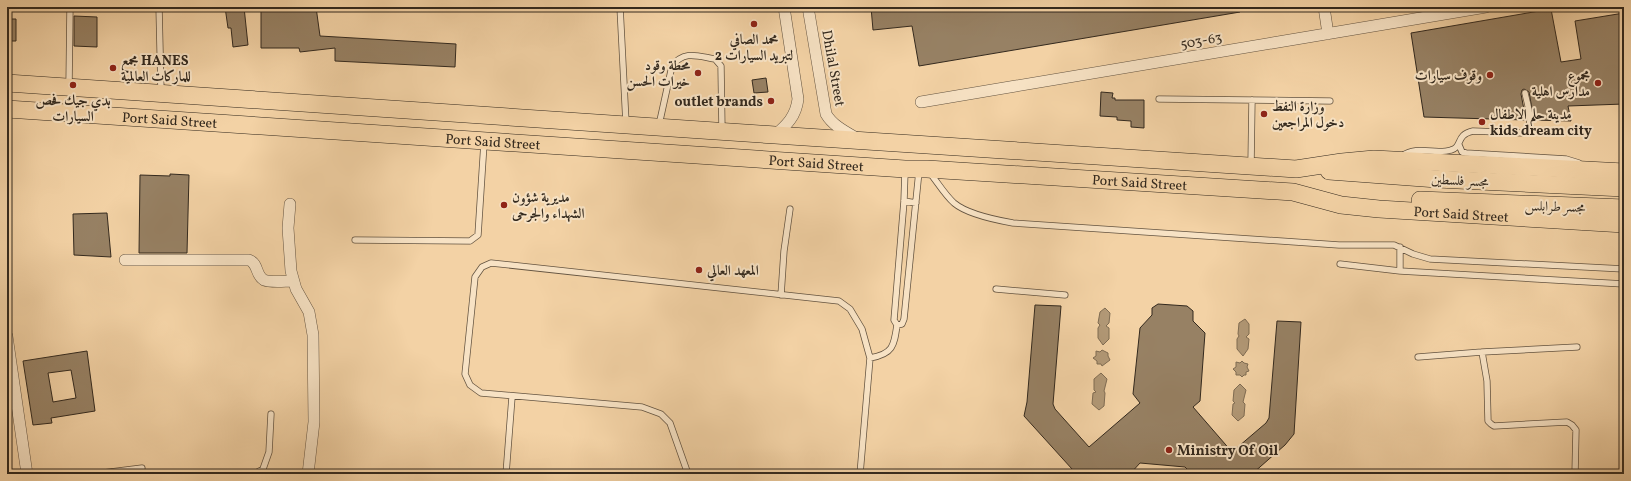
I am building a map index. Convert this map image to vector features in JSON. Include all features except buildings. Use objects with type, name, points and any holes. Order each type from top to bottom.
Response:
[{"type":"main road","name":"Port Said Street","points":[[7,83],[658,128],[1296,169],[1374,159],[1624,172]]},
{"type":"main road","name":"Port Said Street","points":[[7,109],[917,169],[1293,192],[1340,205],[1379,209],[1624,224]]},
{"type":"main road","name":"مجسر فلسطين","points":[[1296,169],[1437,179],[1624,188]]},
{"type":"main road","name":"مجسر طرابلس","points":[[1293,192],[1436,201],[1624,208]]},
{"type":"street","points":[[775,135],[787,125],[792,118],[797,109],[798,99],[784,7]]},
{"type":"street","name":"Dhilal Street","points":[[808,7],[826,114],[830,121],[835,125],[860,140]]},
{"type":"street","points":[[1324,7],[1328,34]]},
{"type":"street","name":"503-63","points":[[921,102],[1486,7]]},
{"type":"street","points":[[290,204],[288,228],[293,281],[310,312],[312,324],[314,422],[308,474]]},
{"type":"street","points":[[125,260],[249,260],[256,265],[259,275],[265,280],[293,281]]},
{"type":"street","points":[[7,336],[27,474]]},
{"type":"lane","points":[[68,87],[70,7]]},
{"type":"lane","points":[[159,7],[161,94]]},
{"type":"lane","points":[[620,7],[626,125]]},
{"type":"lane","points":[[658,128],[672,66],[678,58],[690,55],[715,59],[721,66],[722,132]]},
{"type":"lane","points":[[1398,160],[1406,153],[1410,152],[1448,151],[1455,149],[1459,145],[1462,136],[1473,131],[1527,132],[1530,120],[1525,93]]},
{"type":"lane","points":[[1159,99],[1330,101]]},
{"type":"lane","points":[[1251,166],[1252,100]]},
{"type":"lane","points":[[355,240],[470,241],[478,235],[484,141]]},
{"type":"lane","points":[[1459,145],[1462,152],[1466,153],[1566,159],[1600,171]]},
{"type":"lane","points":[[870,358],[883,356],[891,348],[895,338],[897,325],[894,320],[904,202],[917,169]]},
{"type":"lane","points":[[897,325],[902,324],[904,319],[916,203],[917,169]]},
{"type":"lane","points":[[917,169],[953,202],[962,208],[1000,221],[1339,245],[1389,245],[1400,247],[1413,254],[1430,259],[1624,270]]},
{"type":"lane","points":[[904,202],[916,203]]},
{"type":"lane","points":[[781,295],[784,251],[790,209]]},
{"type":"lane","points":[[1400,247],[1400,271]]},
{"type":"lane","points":[[688,474],[670,423],[661,414],[642,407],[512,397],[481,393],[470,385],[465,374],[475,277],[482,267],[491,263],[838,302],[850,309],[862,328],[870,358],[860,474]]},
{"type":"lane","points":[[1340,264],[1400,271],[1624,284]]},
{"type":"lane","points":[[996,289],[1065,295]]},
{"type":"lane","points":[[1418,357],[1577,347]]},
{"type":"lane","points":[[1482,352],[1487,382],[1488,421],[1494,426],[1566,422],[1572,425],[1576,430],[1575,474]]},
{"type":"lane","points":[[506,474],[512,397]]},
{"type":"lane","points":[[254,474],[262,469],[269,452],[271,414]]},
{"type":"lane","points":[[94,474],[142,468]]},
{"type":"shaded area","points":[[1105,308],[1110,313],[1109,323],[1106,326],[1109,328],[1109,339],[1103,345],[1098,338],[1098,328],[1100,325],[1098,323],[1100,312]]},
{"type":"shaded area","points":[[1245,319],[1249,324],[1249,334],[1246,337],[1249,339],[1248,349],[1243,356],[1237,349],[1237,339],[1239,336],[1239,323]]},
{"type":"shaded area","points":[[1102,350],[1108,353],[1110,360],[1102,366],[1101,364],[1097,364],[1097,361],[1093,358],[1096,356],[1096,351],[1100,352]]},
{"type":"shaded area","points":[[1242,361],[1248,364],[1247,367],[1249,371],[1242,377],[1240,375],[1236,375],[1236,372],[1233,369],[1236,367],[1236,362],[1240,363]]},
{"type":"shaded area","points":[[1101,373],[1107,379],[1104,391],[1104,406],[1099,410],[1092,404],[1093,393],[1096,392],[1094,390],[1094,379]]},
{"type":"shaded area","points":[[1240,384],[1246,390],[1243,402],[1245,404],[1244,416],[1238,421],[1232,415],[1233,404],[1235,403],[1233,401],[1234,390]]},
{"type":"place","name":"محمد الصافي لتبريد السيارات 2","points":[[754,24]]},
{"type":"place","name":"مجمع HANES للماركات العالمية","points":[[113,68]]},
{"type":"place","name":"محطة وقود خيرات الحسن","points":[[698,73]]},
{"type":"place","name":"وقوف سيارات","points":[[1490,75]]},
{"type":"place","name":"مجموع مدارس اهلية","points":[[1598,83]]},
{"type":"place","name":"بدي جيك فحص السيارات","points":[[73,85]]},
{"type":"place","name":"outlet brands","points":[[771,101]]},
{"type":"place","name":"وزارة النفط دخول المراجعين","points":[[1264,114]]},
{"type":"place","name":"مدينة حلم الاطفال kids dream city","points":[[1482,122]]},
{"type":"place","name":"مديرية شؤون الشهداء والجرحى","points":[[504,205]]},
{"type":"place","name":"المعهد العالي","points":[[699,270]]},
{"type":"place","name":"Ministry Of Oil","points":[[1169,450]]}]
